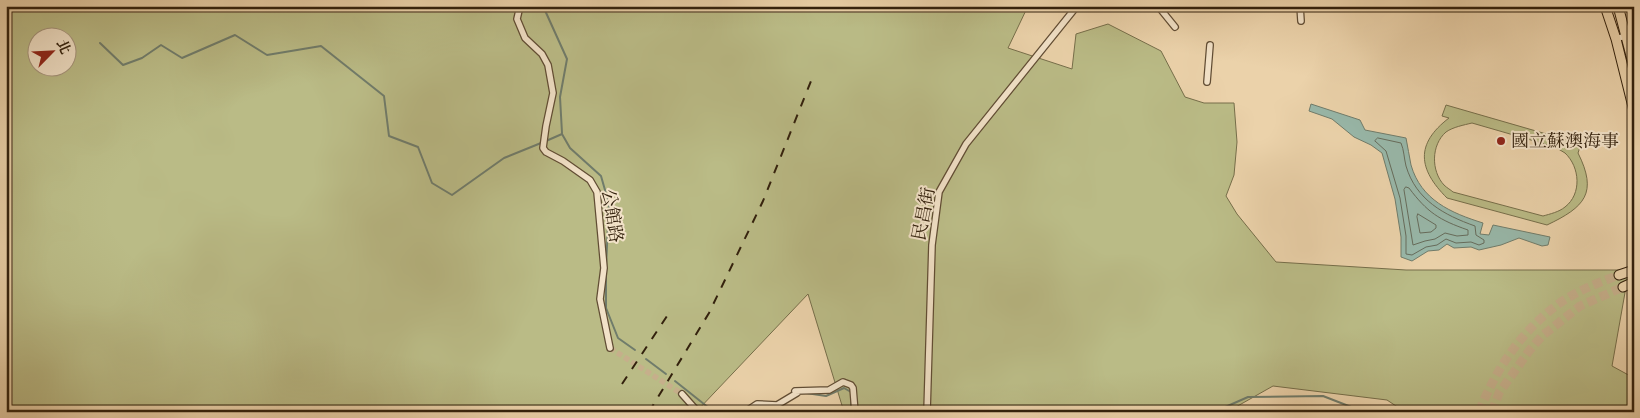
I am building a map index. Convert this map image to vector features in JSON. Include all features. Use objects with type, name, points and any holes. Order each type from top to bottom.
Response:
[{"type":"main road","points":[[1606,6],[1634,111]]},
{"type":"main road","points":[[1618,6],[1630,34],[1634,68]]},
{"type":"main road","points":[[1619,274],[1634,270]]},
{"type":"main road","points":[[1623,287],[1634,282]]},
{"type":"street","name":"公館路","points":[[520,6],[517,19],[525,38],[542,54],[548,65],[553,93],[543,148],[546,152],[563,161],[590,180],[597,192],[604,268],[600,299],[610,348]]},
{"type":"street","name":"民昌街","points":[[927,412],[932,245],[939,192],[966,144],[1077,6]]},
{"type":"street","points":[[1158,6],[1175,27]]},
{"type":"street","points":[[1300,6],[1301,21]]},
{"type":"street","points":[[1616,39],[1630,34]]},
{"type":"street","points":[[1207,82],[1210,45]]},
{"type":"street","points":[[744,412],[758,404],[777,405],[797,393],[795,391],[830,390],[843,382],[851,385],[853,388],[855,412]]},
{"type":"street","points":[[682,394],[698,412]]},
{"type":"green space","points":[[6,6],[1028,6],[1008,48],[1072,69],[1076,34],[1108,24],[1161,51],[1185,97],[1204,103],[1234,103],[1237,142],[1234,175],[1226,196],[1237,214],[1276,262],[1406,270],[1629,270],[1612,366],[1634,378],[1634,412],[1405,412],[1387,400],[1273,386],[1227,412],[844,412],[808,294],[696,412],[6,412]]},
{"type":"green space","points":[[1446,105],[1581,144],[1578,153],[1587,179],[1587,189],[1584,197],[1571,212],[1547,225],[1447,198],[1430,177],[1424,157],[1430,137],[1449,118],[1442,116]],"holes":[[[1472,123],[1555,147],[1565,153],[1574,166],[1577,180],[1576,188],[1570,202],[1565,207],[1557,212],[1543,216],[1453,192],[1440,179],[1434,158],[1441,137],[1446,132]]]},
{"type":"water","points":[[1311,104],[1360,120],[1365,130],[1406,138],[1411,165],[1422,187],[1430,196],[1449,209],[1483,223],[1480,234],[1489,235],[1493,225],[1550,237],[1548,245],[1542,246],[1519,238],[1501,245],[1479,250],[1471,247],[1454,248],[1447,244],[1439,250],[1428,251],[1412,261],[1401,257],[1401,237],[1395,199],[1382,153],[1354,137],[1332,119],[1309,111]]},
{"type":"waterway","points":[[543,6],[567,59],[560,97],[562,133]]},
{"type":"waterway","points":[[100,43],[123,65],[142,58],[161,45],[182,58],[235,35],[267,55],[321,46],[384,96],[389,136],[418,147],[432,183],[452,195],[504,158],[541,143]]},
{"type":"waterway","points":[[546,141],[562,134],[570,148],[601,176],[609,204],[606,267]]},
{"type":"waterway","points":[[606,271],[606,308],[618,338],[635,350]]},
{"type":"waterway","points":[[646,359],[666,374]]},
{"type":"waterway","points":[[675,381],[714,412]]},
{"type":"waterway","points":[[806,393],[826,396],[844,388],[851,392]]},
{"type":"waterway","points":[[1214,412],[1248,397],[1323,396],[1364,412]]},
{"type":"waterway","points":[[850,412],[852,399]]},
{"type":"tunnel","points":[[1479,412],[1501,367],[1532,327],[1564,300],[1619,275]]},
{"type":"tunnel","points":[[1492,412],[1499,393],[1542,336],[1580,306],[1623,287]]},
{"type":"tunnel","points":[[610,348],[682,394]]},
{"type":"railway","points":[[649,412],[709,313],[763,201],[813,76]]},
{"type":"railway","points":[[622,384],[667,316]]},
{"type":"place","name":"國立蘇澳海事","points":[[1501,141]]}]
